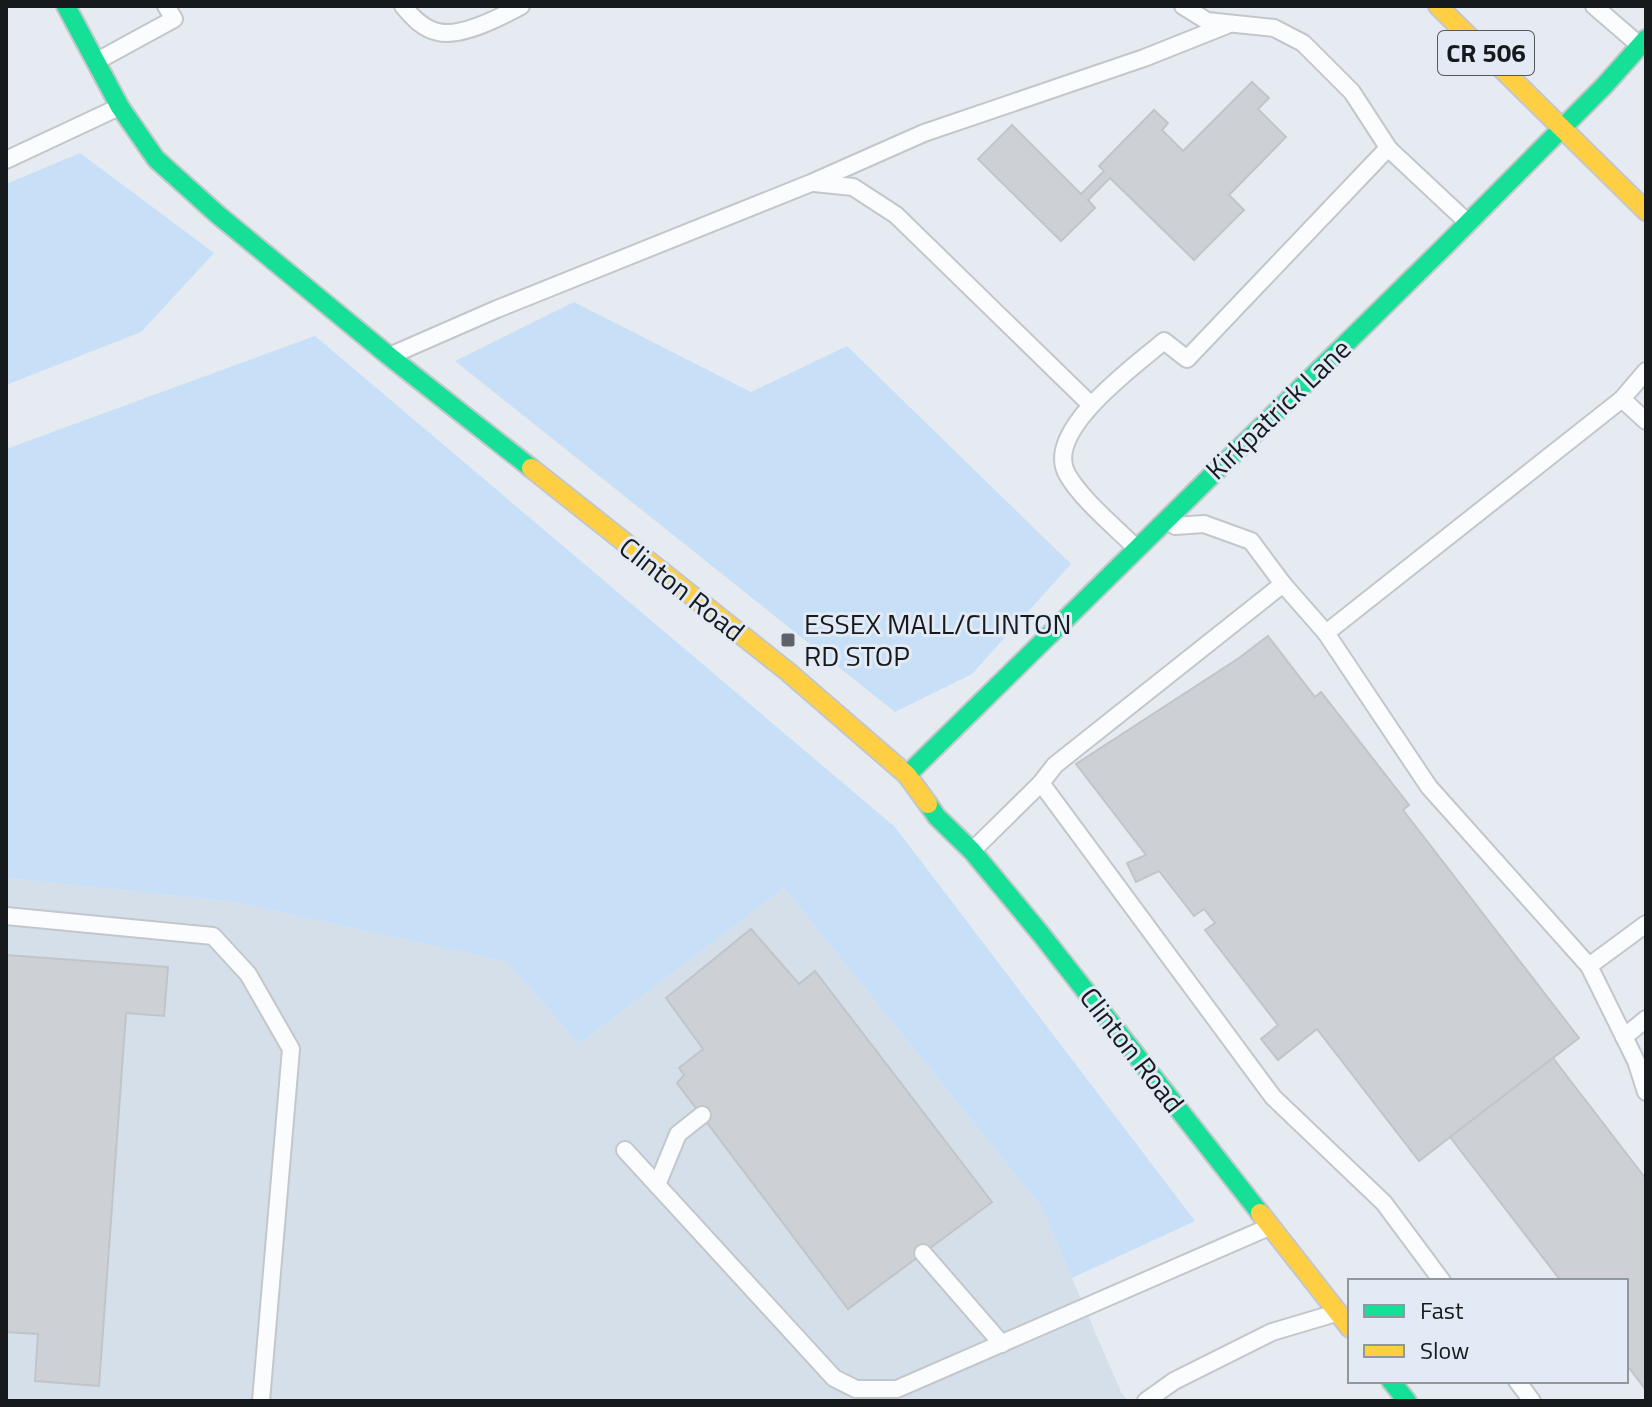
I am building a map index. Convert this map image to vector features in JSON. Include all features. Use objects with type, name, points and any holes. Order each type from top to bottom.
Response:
[{"type":"street","name":"Clinton Road","points":[[66,6],[120,107],[156,159],[217,214],[389,356],[787,671],[907,775],[937,817],[972,851],[1348,1325]]},
{"type":"street","name":"CR 506","points":[[1438,6],[1646,211]]},
{"type":"street","name":"Kirkpatrick Lane","points":[[907,775],[1468,223],[1643,42]]},
{"type":"street","points":[[1393,1383],[1407,1401]]},
{"type":"lane","points":[[96,61],[174,19],[166,6]]},
{"type":"lane","points":[[403,6],[419,23],[439,33],[478,26],[521,6]]},
{"type":"lane","points":[[1183,6],[1207,21],[1274,28],[1303,43],[1352,92],[1389,149],[1468,223]]},
{"type":"lane","points":[[1594,6],[1643,42]]},
{"type":"lane","points":[[389,356],[497,309],[811,183],[924,133],[1144,58],[1227,25]]},
{"type":"lane","points":[[6,160],[120,107]]},
{"type":"lane","points":[[1136,548],[1066,472],[1062,452],[1067,437],[1091,405],[1164,341],[1187,359],[1389,149]]},
{"type":"lane","points":[[811,183],[853,187],[896,215],[1091,405]]},
{"type":"lane","points":[[1326,633],[1622,399],[1646,371]]},
{"type":"lane","points":[[1622,399],[1646,421]]},
{"type":"lane","points":[[1157,527],[1204,524],[1251,541],[1326,633],[1429,787],[1589,966],[1636,1061],[1646,1092]]},
{"type":"lane","points":[[972,851],[1041,783],[1055,765],[1283,584]]},
{"type":"lane","points":[[1041,783],[1273,1097],[1384,1203],[1441,1279]]},
{"type":"lane","points":[[6,916],[213,936],[248,974],[291,1049],[261,1401]]},
{"type":"lane","points":[[1589,966],[1646,924]]},
{"type":"lane","points":[[1624,1037],[1646,1019]]},
{"type":"lane","points":[[657,1185],[678,1134],[702,1115]]},
{"type":"lane","points":[[625,1150],[834,1378],[856,1389],[897,1389],[1270,1226]]},
{"type":"lane","points":[[923,1253],[1002,1344]]},
{"type":"lane","points":[[1146,1401],[1174,1381],[1272,1332],[1338,1312]]},
{"type":"lane","points":[[1518,1383],[1532,1401]]},
{"type":"shaded area","points":[[80,153],[214,253],[141,332],[6,385],[6,184]]},
{"type":"shaded area","points":[[574,302],[751,392],[847,346],[1071,564],[972,674],[895,712],[455,361]]},
{"type":"shaded area","points":[[315,336],[895,827],[1195,1221],[1072,1278],[1041,1206],[784,888],[579,1044],[507,962],[235,902],[6,878],[6,449]]},
{"type":"shaded area","points":[[6,878],[235,902],[507,962],[579,1044],[784,888],[1041,1206],[1121,1392],[1128,1401],[6,1401]]},
{"type":"building","points":[[1252,82],[1269,98],[1258,109],[1286,137],[1229,195],[1244,210],[1194,260],[1110,178],[1088,200],[1095,208],[1061,241],[978,159],[1012,125],[1081,194],[1104,171],[1099,166],[1154,110],[1168,123],[1162,130],[1183,151]]},
{"type":"building","points":[[1268,636],[1315,697],[1321,692],[1409,805],[1403,810],[1579,1038],[1419,1161],[1317,1029],[1278,1060],[1261,1039],[1278,1025],[1205,930],[1215,923],[1204,909],[1194,916],[1159,871],[1136,882],[1127,863],[1146,855],[1076,764]]},
{"type":"building","points":[[751,929],[799,984],[815,971],[992,1202],[848,1309],[677,1083],[684,1075],[679,1068],[703,1049],[666,998]]},
{"type":"building","points":[[6,955],[168,967],[164,1016],[126,1013],[99,1386],[35,1381],[38,1334],[6,1332]]},
{"type":"building","points":[[1553,1058],[1646,1179],[1646,1390],[1628,1367],[1628,1279],[1559,1279],[1450,1137]]},
{"type":"traffic: fast","points":[[66,6],[120,107],[156,159],[217,214],[389,356],[531,468]]},
{"type":"traffic: fast","points":[[907,775],[1444,247],[1604,86],[1646,39]]},
{"type":"traffic: fast","points":[[928,804],[972,851],[1040,933],[1260,1213]]},
{"type":"traffic: fast","points":[[1393,1383],[1407,1401]]},
{"type":"traffic: slow","points":[[1438,6],[1646,211]]},
{"type":"traffic: slow","points":[[531,468],[787,671],[907,775],[928,804]]},
{"type":"traffic: slow","points":[[1260,1213],[1348,1325]]},
{"type":"place","name":"ESSEX MALL/CLINTON RD STOP","points":[[788,640]]}]
